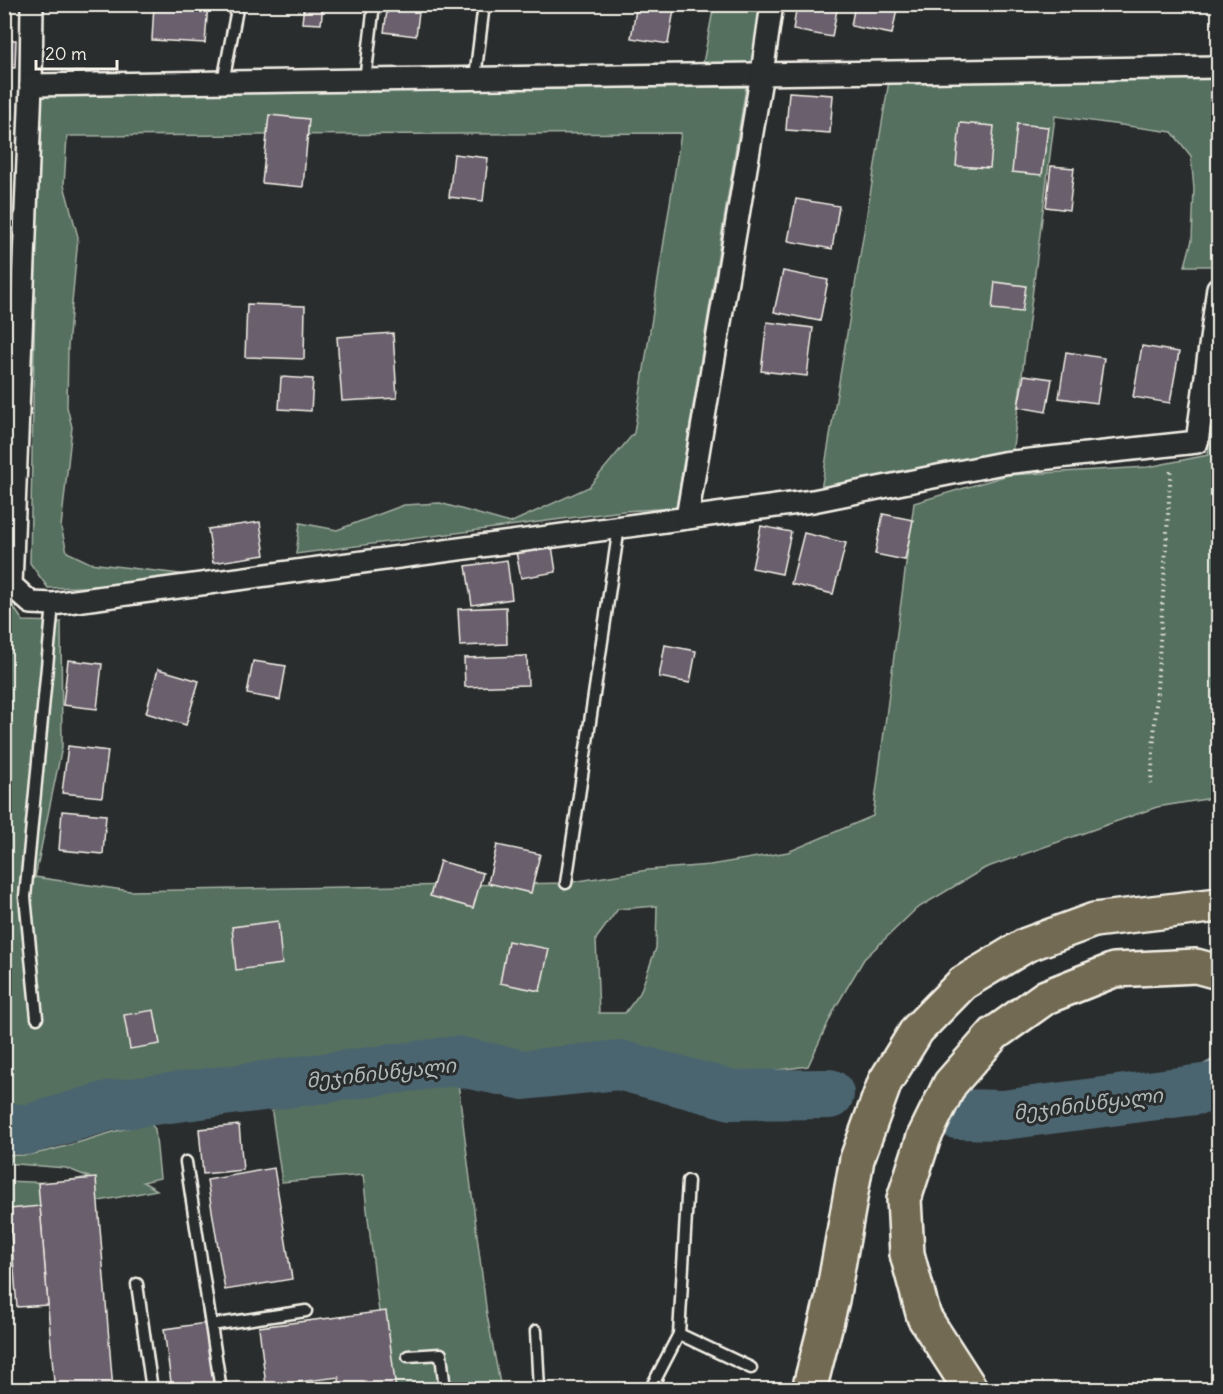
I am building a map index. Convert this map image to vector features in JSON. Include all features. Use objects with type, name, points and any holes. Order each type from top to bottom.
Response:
[{"type":"highway","points":[[810,1389],[832,1300],[857,1159],[885,1082],[917,1030],[963,982],[1026,945],[1094,920],[1218,905]]},
{"type":"highway","points":[[971,1389],[924,1317],[907,1254],[904,1199],[924,1137],[950,1084],[994,1034],[1046,997],[1114,970],[1196,966],[1218,972]]},
{"type":"street","points":[[32,4],[31,85],[11,585],[31,603],[53,604],[813,501],[1003,463],[1197,442],[1218,288]]},
{"type":"street","points":[[687,518],[772,4]]},
{"type":"street","points":[[31,85],[1218,68]]},
{"type":"lane","points":[[223,82],[238,4]]},
{"type":"lane","points":[[365,80],[374,4]]},
{"type":"lane","points":[[475,78],[484,4]]},
{"type":"lane","points":[[566,883],[620,527]]},
{"type":"lane","points":[[37,1018],[25,897],[53,604]]},
{"type":"lane","points":[[186,1162],[221,1389]]},
{"type":"lane","points":[[650,1389],[679,1334],[688,1181]]},
{"type":"lane","points":[[137,1284],[152,1389]]},
{"type":"lane","points":[[211,1325],[306,1311]]},
{"type":"lane","points":[[536,1331],[539,1389]]},
{"type":"lane","points":[[679,1334],[751,1368]]},
{"type":"lane","points":[[408,1356],[441,1354],[445,1389]]},
{"type":"path","points":[[1151,784],[1171,469],[1197,442]]},
{"type":"green space","points":[[714,5],[772,5],[762,73],[701,74]]},
{"type":"green space","points":[[1218,76],[1218,218],[1212,266],[1185,266],[1192,240],[1194,189],[1191,156],[1172,132],[1055,116],[1012,454],[948,463],[821,490],[889,81]]},
{"type":"green space","points":[[746,87],[676,508],[623,511],[296,554],[300,523],[337,530],[404,505],[440,503],[510,523],[589,487],[634,433],[681,133],[67,136],[64,185],[78,237],[68,347],[67,407],[72,427],[61,527],[67,552],[90,563],[188,575],[146,585],[48,588],[30,563],[38,136],[41,91]]},
{"type":"green space","points":[[1218,367],[1218,797],[1157,807],[985,868],[916,909],[864,959],[834,1010],[808,1066],[716,1078],[619,1047],[559,1055],[492,1047],[137,1090],[15,1119],[4,1109],[4,593],[23,621],[61,622],[62,747],[35,877],[130,891],[566,883],[648,870],[710,865],[788,852],[873,816],[914,503],[1008,475],[1148,467],[1208,455]],"holes":[[[657,906],[656,948],[640,993],[625,1013],[599,1013],[596,939],[618,909]]]},
{"type":"green space","points":[[457,1075],[487,1315],[501,1389],[388,1389],[363,1175],[282,1182],[270,1099],[334,1082]]},
{"type":"green space","points":[[150,1123],[155,1129],[160,1178],[143,1182],[157,1190],[5,1219],[5,1181],[55,1183],[89,1177],[66,1168],[5,1163],[5,1155],[26,1155],[48,1151]]},
{"type":"building","points":[[154,4],[208,4],[205,43],[152,40]]},
{"type":"building","points":[[304,4],[323,4],[321,24],[302,23]]},
{"type":"building","points":[[388,4],[420,4],[416,36],[384,32]]},
{"type":"building","points":[[637,4],[675,4],[668,44],[631,38]]},
{"type":"building","points":[[797,4],[838,4],[832,37],[793,30]]},
{"type":"building","points":[[855,4],[898,4],[892,34],[851,26]]},
{"type":"building","points":[[4,40],[16,40],[15,68],[4,67]]},
{"type":"building","points":[[789,92],[833,95],[830,133],[786,130]]},
{"type":"building","points":[[269,115],[309,119],[303,187],[262,183]]},
{"type":"building","points":[[960,123],[994,126],[990,168],[956,166]]},
{"type":"building","points":[[1017,124],[1048,127],[1042,175],[1012,172]]},
{"type":"building","points":[[454,154],[488,158],[483,201],[449,197]]},
{"type":"building","points":[[1051,166],[1074,168],[1069,210],[1046,207]]},
{"type":"building","points":[[796,199],[839,206],[832,249],[788,241]]},
{"type":"building","points":[[783,271],[828,280],[820,321],[774,312]]},
{"type":"building","points":[[995,282],[1026,286],[1022,312],[992,309]]},
{"type":"building","points":[[247,304],[305,306],[304,359],[245,357]]},
{"type":"building","points":[[767,322],[813,328],[807,376],[761,371]]},
{"type":"building","points":[[393,333],[397,398],[342,401],[337,337]]},
{"type":"building","points":[[1142,346],[1179,352],[1170,403],[1133,397]]},
{"type":"building","points":[[1066,352],[1104,358],[1097,403],[1059,398]]},
{"type":"building","points":[[1024,375],[1052,379],[1046,412],[1018,407]]},
{"type":"building","points":[[281,377],[313,379],[311,411],[279,409]]},
{"type":"building","points":[[883,514],[913,520],[905,560],[875,554]]},
{"type":"building","points":[[260,522],[265,555],[213,563],[208,529]]},
{"type":"building","points":[[761,526],[791,532],[782,574],[752,568]]},
{"type":"building","points":[[804,533],[846,543],[833,594],[791,584]]},
{"type":"building","points":[[552,546],[556,572],[521,578],[516,552]]},
{"type":"building","points":[[507,560],[512,599],[472,605],[466,566]]},
{"type":"building","points":[[506,607],[507,644],[460,646],[458,609]]},
{"type":"building","points":[[665,645],[696,651],[690,683],[659,677]]},
{"type":"building","points":[[527,656],[528,685],[465,687],[464,658]]},
{"type":"building","points":[[68,660],[102,664],[97,709],[63,705]]},
{"type":"building","points":[[253,661],[286,666],[280,700],[247,694]]},
{"type":"building","points":[[158,669],[199,681],[186,725],[146,713]]},
{"type":"building","points":[[68,746],[108,751],[102,797],[62,793]]},
{"type":"building","points":[[62,811],[106,815],[103,854],[59,850]]},
{"type":"building","points":[[497,845],[540,854],[531,893],[488,883]]},
{"type":"building","points":[[440,861],[483,873],[473,908],[430,896]]},
{"type":"building","points":[[278,921],[282,964],[236,970],[232,927]]},
{"type":"building","points":[[508,941],[549,949],[540,991],[500,983]]},
{"type":"building","points":[[154,1010],[160,1044],[130,1049],[124,1015]]},
{"type":"building","points":[[239,1125],[243,1170],[203,1174],[199,1129]]},
{"type":"building","points":[[274,1168],[292,1279],[225,1290],[207,1180]]},
{"type":"building","points":[[96,1178],[113,1390],[4,1390],[4,1386],[54,1382],[38,1183]]},
{"type":"building","points":[[40,1206],[48,1305],[17,1307],[9,1209]]},
{"type":"building","points":[[386,1311],[396,1390],[340,1390],[339,1377],[266,1386],[259,1327]]},
{"type":"building","points":[[206,1323],[215,1390],[172,1390],[164,1329]]},
{"type":"waterway","points":[[1156,1095],[1218,1060]]},
{"type":"waterway","name":"მეჯინისწყალი","points":[[4,1127],[26,1130],[108,1106],[455,1061],[524,1075],[619,1065],[732,1095],[829,1094]]},
{"type":"waterway","name":"მეჯინისწყალი","points":[[957,1114],[1003,1115],[1218,1087]]}]
